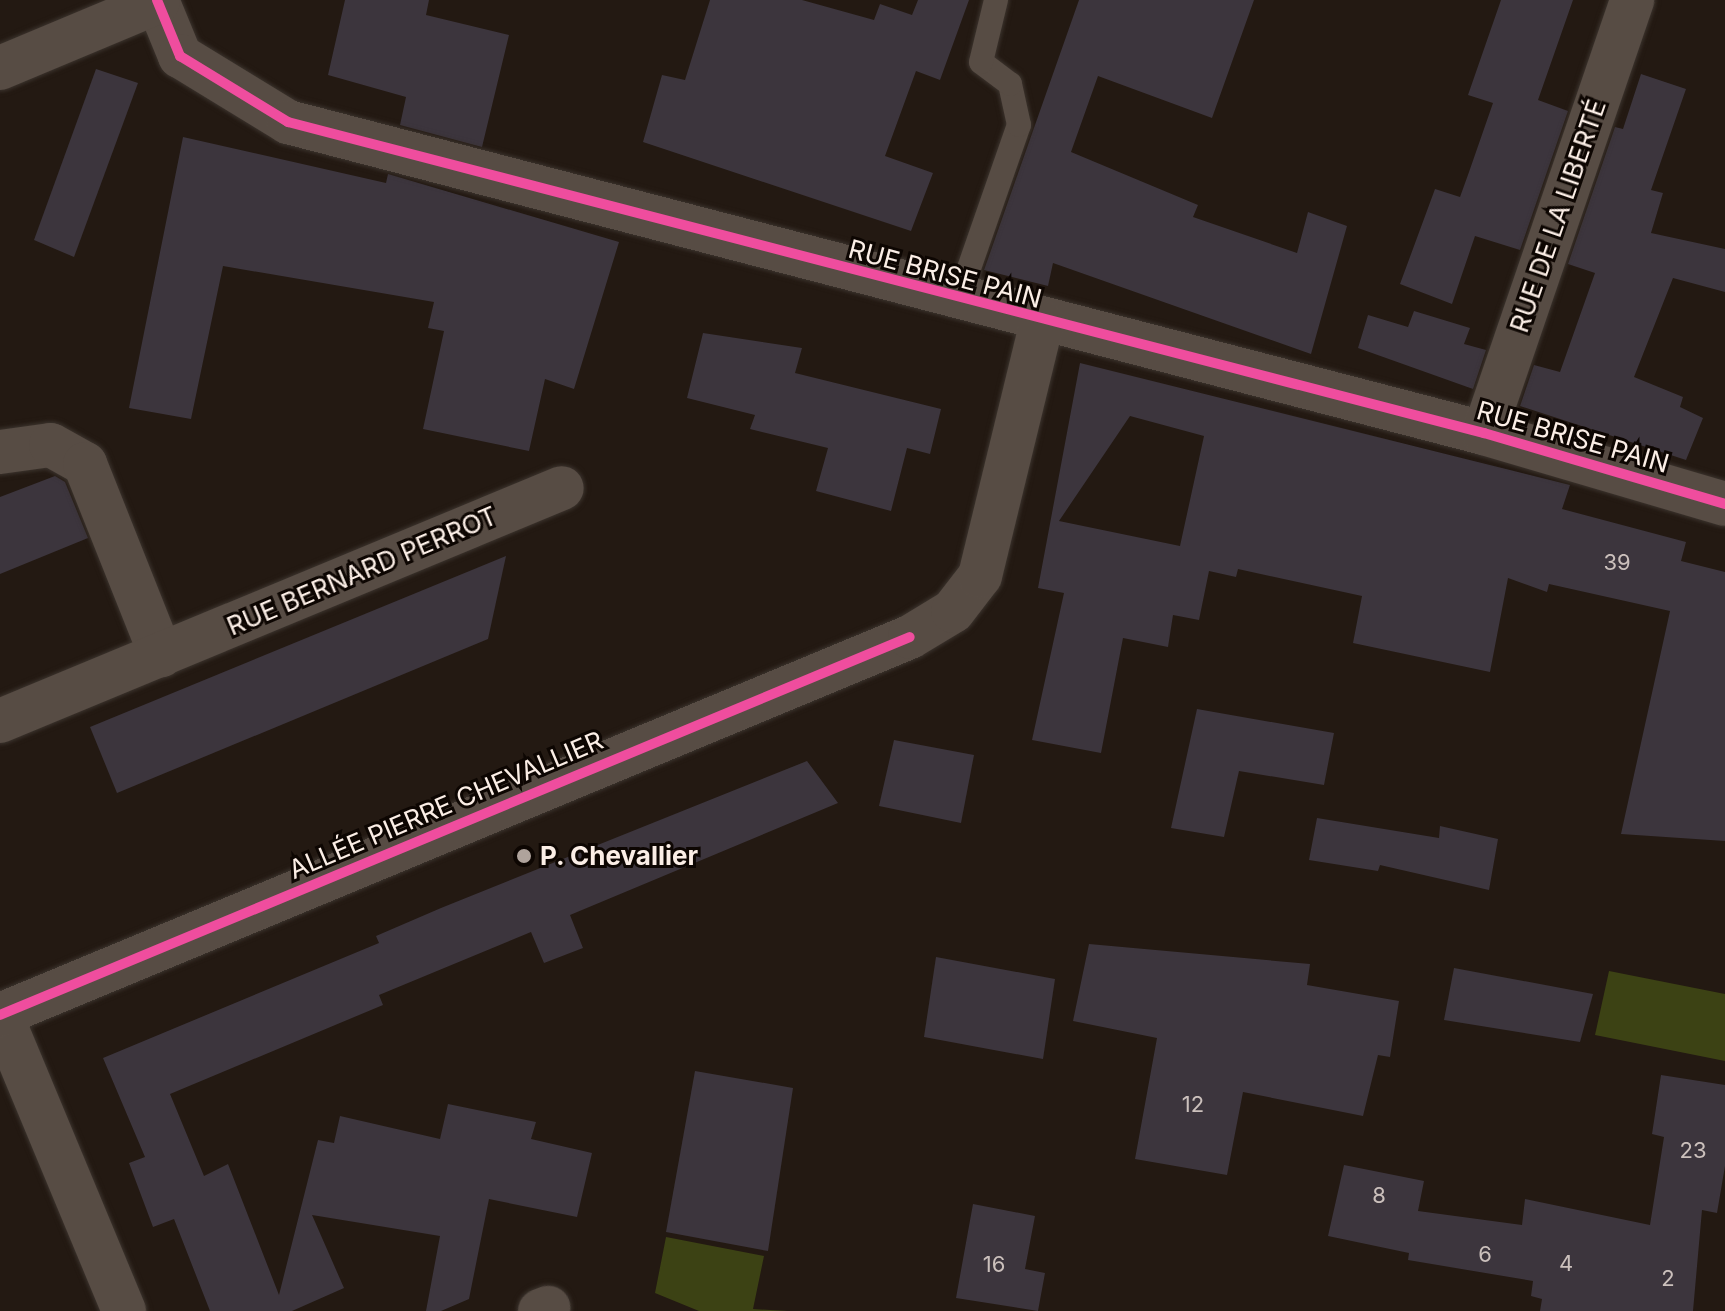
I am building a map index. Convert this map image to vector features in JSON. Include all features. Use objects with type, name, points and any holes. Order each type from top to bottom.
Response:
[{"type":"street","name":"RUE DE LA LIBERTÉ","points":[[1484,433],[1632,0]]},
{"type":"street","name":"RUE BRISE PAIN","points":[[158,1],[180,56],[288,122],[1042,322],[1484,433],[1725,504]]},
{"type":"street","points":[[0,68],[158,1]]},
{"type":"street","name":"ALLÉE PIERRE CHEVALLIER","points":[[0,1014],[910,637],[953,611],[980,576],[1042,322]]},
{"type":"street","points":[[0,452],[51,445],[85,464],[161,655]]},
{"type":"street","name":"RUE BERNARD PERROT","points":[[0,721],[562,488]]},
{"type":"street","points":[[0,1014],[124,1311]]},
{"type":"lane","points":[[967,274],[1019,125],[1010,84],[981,62],[996,0]]},
{"type":"green space","points":[[1609,971],[1725,994],[1725,1061],[1595,1035]]},
{"type":"green space","points":[[666,1237],[764,1256],[753,1309],[788,1311],[699,1311],[655,1293]]},
{"type":"building","points":[[345,0],[429,0],[426,15],[509,35],[482,147],[400,125],[406,97],[328,75]]},
{"type":"building","points":[[710,0],[802,0],[874,20],[880,4],[912,15],[918,0],[969,0],[940,80],[916,71],[885,156],[933,173],[911,231],[643,142],[662,75],[685,80]]},
{"type":"building","points":[[1079,0],[1254,0],[1212,118],[1098,76],[1071,152],[1198,205],[1193,217],[1297,253],[1308,212],[1347,226],[1311,354],[1053,263],[1048,286],[984,270]]},
{"type":"building","points":[[1501,0],[1573,0],[1538,100],[1568,111],[1520,250],[1475,236],[1452,304],[1400,284],[1435,189],[1460,197],[1469,172],[1493,103],[1468,95]]},
{"type":"building","points":[[96,69],[138,83],[74,257],[34,240]]},
{"type":"building","points":[[1641,74],[1686,89],[1651,190],[1663,193],[1651,233],[1725,249],[1725,292],[1673,278],[1634,377],[1683,397],[1680,407],[1703,418],[1686,460],[1520,406],[1534,365],[1560,372],[1595,273],[1568,264],[1615,127],[1623,129]]},
{"type":"building","points":[[183,137],[386,183],[388,174],[619,242],[574,389],[545,379],[529,451],[423,429],[444,331],[428,328],[434,302],[223,266],[191,419],[129,408]]},
{"type":"building","points":[[1414,311],[1470,328],[1464,344],[1486,350],[1473,389],[1358,348],[1368,315],[1408,327]]},
{"type":"building","points":[[703,333],[802,348],[795,373],[941,409],[930,454],[907,448],[891,511],[816,491],[828,448],[750,429],[755,415],[687,398]]},
{"type":"building","points":[[1080,363],[1570,485],[1562,509],[1686,542],[1681,561],[1725,572],[1725,841],[1621,834],[1670,611],[1549,584],[1547,592],[1508,578],[1490,672],[1353,643],[1362,596],[1238,569],[1236,577],[1209,571],[1199,620],[1173,615],[1168,647],[1123,638],[1101,753],[1032,740],[1064,593],[1038,588]],"holes":[[[1130,416],[1204,436],[1180,546],[1059,521]]]},
{"type":"building","points":[[55,476],[65,482],[88,538],[0,574],[0,497]]},
{"type":"building","points":[[506,556],[488,639],[117,793],[90,727]]},
{"type":"building","points":[[1197,709],[1334,733],[1324,785],[1239,771],[1224,837],[1171,828]]},
{"type":"building","points":[[894,740],[974,755],[961,823],[879,806]]},
{"type":"building","points":[[807,761],[838,803],[570,915],[583,948],[544,963],[531,932],[379,995],[383,1005],[170,1094],[204,1176],[228,1164],[279,1295],[318,1140],[334,1143],[340,1116],[440,1139],[448,1104],[536,1122],[531,1139],[592,1153],[577,1217],[489,1199],[469,1299],[441,1311],[426,1311],[440,1236],[312,1215],[344,1288],[292,1311],[210,1311],[174,1219],[153,1227],[129,1163],[145,1157],[103,1058],[379,943],[376,936],[441,908]]},
{"type":"building","points":[[1317,818],[1439,838],[1440,826],[1498,839],[1489,890],[1380,865],[1378,871],[1309,860]]},
{"type":"building","points":[[1089,944],[1310,964],[1307,985],[1399,1001],[1390,1057],[1378,1055],[1363,1116],[1243,1092],[1227,1175],[1135,1159],[1157,1038],[1073,1021]]},
{"type":"building","points":[[936,957],[1055,979],[1043,1059],[924,1037]]},
{"type":"building","points":[[1454,968],[1593,994],[1580,1042],[1444,1020]]},
{"type":"building","points":[[695,1071],[793,1088],[768,1251],[666,1232]]},
{"type":"building","points":[[1661,1075],[1725,1085],[1725,1166],[1717,1213],[1702,1210],[1693,1311],[1540,1311],[1542,1299],[1531,1296],[1533,1281],[1408,1260],[1409,1253],[1328,1236],[1344,1165],[1424,1181],[1418,1211],[1522,1225],[1525,1199],[1650,1225],[1664,1137],[1652,1134]]},
{"type":"building","points":[[973,1204],[1035,1216],[1025,1269],[1045,1273],[1038,1311],[956,1298]]},
{"type":"cycle path","points":[[157,0],[180,56],[288,122],[1484,433],[1725,504]]},
{"type":"cycle path","points":[[0,1015],[910,637]]},
{"type":"place","name":"P. Chevallier","points":[[524,856]]}]
